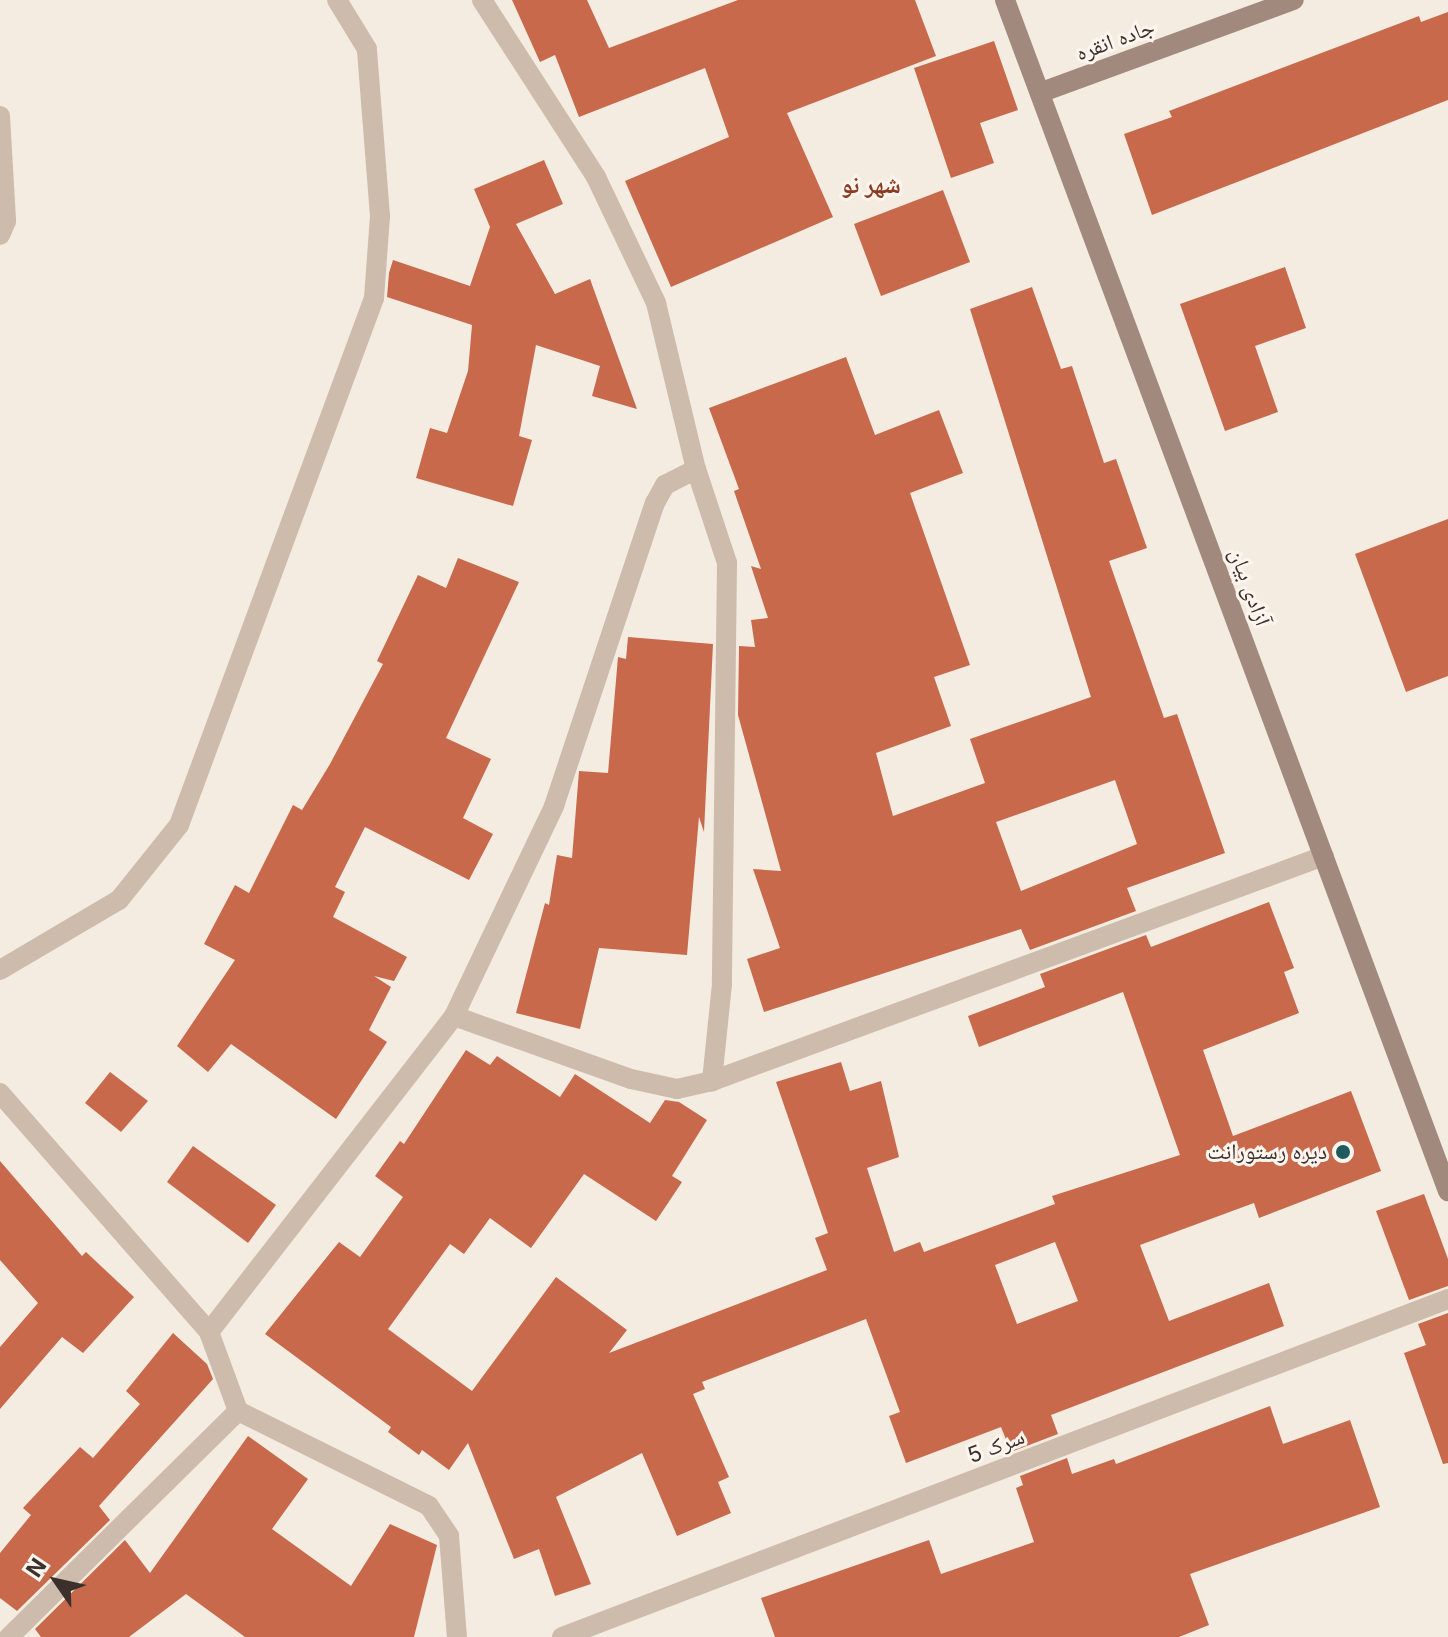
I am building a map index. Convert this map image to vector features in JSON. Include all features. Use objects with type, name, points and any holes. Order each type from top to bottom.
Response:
[{"type":"main road","name":"آزادی بیان","points":[[1005,0],[1042,92],[1448,1191]]},
{"type":"main road","name":"جاده انقره","points":[[1042,92],[1294,0]]},
{"type":"street","points":[[0,970],[119,900],[179,825],[374,298],[380,216],[367,49],[337,0]]},
{"type":"street","points":[[482,0],[596,177],[656,303],[696,469],[727,563],[722,984],[712,1081]]},
{"type":"street","points":[[0,116],[6,221],[0,235]]},
{"type":"street","points":[[209,1332],[454,1016],[554,806],[655,503],[665,485],[696,469]]},
{"type":"street","points":[[454,1016],[631,1079],[677,1089],[712,1081],[1324,856]]},
{"type":"street","points":[[0,1093],[209,1332],[238,1411],[429,1506],[449,1536],[457,1637]]},
{"type":"street","name":"سرک 5","points":[[562,1637],[1448,1299]]},
{"type":"street","points":[[9,1637],[238,1411]]},
{"type":"building","points":[[512,0],[587,0],[609,48],[738,0],[915,0],[936,56],[787,113],[833,217],[671,287],[625,181],[729,137],[705,68],[579,117],[555,55],[540,62]]},
{"type":"building","points":[[1448,12],[1448,100],[1152,215],[1124,134],[1172,117],[1169,111],[1419,16],[1421,22]]},
{"type":"building","points":[[994,41],[1018,110],[980,123],[994,163],[951,178],[914,68]]},
{"type":"building","points":[[544,160],[563,204],[516,224],[555,294],[590,279],[637,409],[592,396],[600,366],[536,345],[519,436],[532,440],[513,506],[416,478],[430,428],[447,433],[468,371],[472,325],[387,297],[389,273],[393,260],[470,286],[490,227],[474,189]]},
{"type":"building","points":[[943,190],[970,262],[881,296],[854,224]]},
{"type":"building","points":[[1285,267],[1306,328],[1255,346],[1278,412],[1225,431],[1180,304]]},
{"type":"building","points":[[1032,287],[1061,369],[1072,366],[1104,463],[1116,459],[1147,548],[1109,561],[1164,718],[1177,714],[1225,853],[1127,888],[1136,911],[1030,950],[1021,929],[764,1012],[747,959],[780,948],[753,869],[781,871],[738,715],[739,646],[755,647],[751,620],[768,618],[751,566],[761,569],[734,491],[739,489],[709,408],[846,357],[875,435],[939,410],[963,473],[910,493],[970,665],[934,677],[951,726],[876,753],[893,816],[985,783],[970,739],[1091,697],[970,309]],"holes":[[[1115,780],[1137,844],[1021,891],[996,822]]]},
{"type":"building","points":[[1448,519],[1448,676],[1406,692],[1355,554]]},
{"type":"building","points":[[458,558],[519,582],[446,738],[491,759],[463,818],[493,834],[469,880],[365,827],[335,887],[345,892],[333,917],[407,957],[394,981],[374,976],[391,987],[369,1030],[387,1042],[336,1119],[231,1044],[208,1072],[177,1046],[235,960],[204,944],[235,885],[249,893],[293,805],[302,810],[330,764],[383,664],[377,661],[418,575],[446,588]]},
{"type":"building","points":[[628,637],[713,644],[704,832],[699,817],[687,955],[599,948],[580,1029],[516,1013],[545,903],[549,905],[557,855],[572,858],[579,771],[608,773],[618,657],[626,659]]},
{"type":"building","points":[[1269,902],[1294,968],[1284,972],[1299,1013],[1203,1050],[1233,1136],[1351,1091],[1381,1171],[1259,1218],[1254,1203],[1140,1245],[1169,1321],[1269,1283],[1284,1326],[1051,1415],[1058,1434],[1011,1452],[1001,1427],[906,1463],[889,1416],[900,1412],[866,1319],[702,1382],[705,1389],[693,1394],[729,1477],[718,1482],[731,1513],[677,1536],[642,1453],[556,1497],[591,1584],[555,1596],[539,1549],[514,1559],[468,1443],[449,1470],[422,1450],[419,1455],[388,1432],[391,1427],[265,1334],[339,1242],[360,1257],[403,1197],[375,1176],[400,1141],[404,1144],[466,1050],[490,1065],[497,1056],[560,1097],[575,1074],[650,1123],[665,1100],[679,1102],[707,1120],[672,1176],[682,1182],[656,1221],[584,1174],[531,1248],[490,1218],[464,1254],[450,1244],[388,1329],[472,1391],[556,1277],[627,1330],[609,1353],[827,1270],[815,1238],[828,1233],[776,1082],[841,1062],[850,1091],[881,1081],[899,1157],[867,1168],[894,1252],[920,1242],[924,1252],[1055,1204],[1052,1196],[1180,1155],[1123,992],[979,1047],[968,1016],[1045,987],[1040,974],[1146,935],[1151,947]],"holes":[[[1055,1242],[1078,1301],[1017,1324],[995,1265]]]},
{"type":"building","points":[[110,1072],[148,1101],[121,1132],[85,1103]]},
{"type":"building","points":[[193,1146],[276,1205],[248,1243],[167,1182]]},
{"type":"building","points":[[0,1161],[82,1256],[86,1252],[134,1297],[83,1353],[62,1337],[0,1409],[0,1347],[38,1303],[0,1260]]},
{"type":"building","points":[[1424,1194],[1448,1259],[1448,1286],[1409,1300],[1376,1211]]},
{"type":"building","points":[[1448,1313],[1448,1463],[1443,1464],[1404,1353],[1426,1345],[1418,1324]]},
{"type":"building","points":[[173,1333],[207,1364],[213,1379],[99,1506],[110,1520],[17,1611],[0,1598],[0,1553],[31,1515],[23,1508],[80,1447],[93,1458],[140,1404],[126,1391]]},
{"type":"building","points":[[1270,1406],[1283,1444],[1350,1420],[1380,1507],[1190,1574],[1209,1625],[1179,1637],[775,1637],[761,1598],[929,1540],[941,1574],[1034,1542],[1016,1488],[1023,1485],[1020,1476],[1067,1458],[1072,1474],[1114,1459],[1116,1464]]},
{"type":"building","points":[[248,1436],[308,1479],[272,1529],[351,1586],[390,1524],[437,1545],[414,1637],[245,1637],[186,1594],[129,1637],[41,1637],[35,1629],[125,1540],[150,1573]]},
{"type":"place","name":"دیره رستورانت","points":[[1343,1152]]},
{"type":"district","name":"شهر نو","points":[[871,185]]}]
